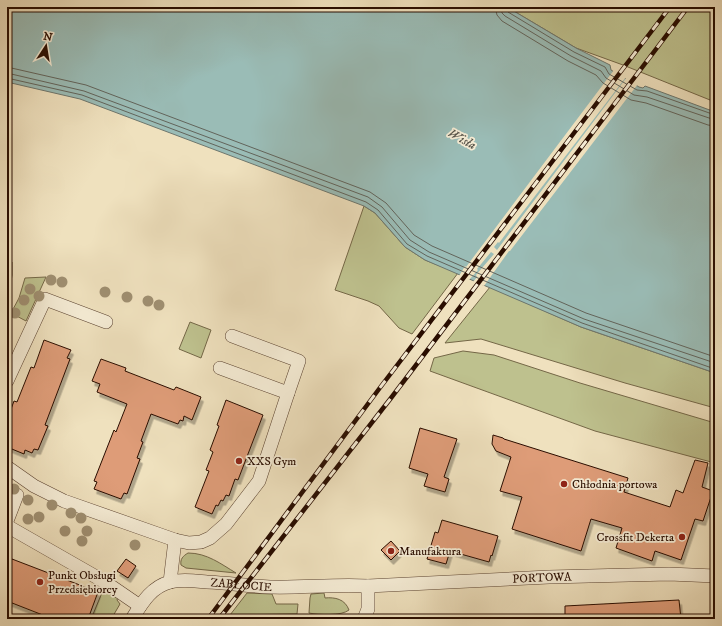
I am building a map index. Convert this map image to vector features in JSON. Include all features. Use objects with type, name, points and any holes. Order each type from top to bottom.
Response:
[{"type":"street","points":[[7,381],[46,299],[106,322]]},
{"type":"street","points":[[7,467],[34,486],[64,501],[176,540],[196,543],[210,538],[226,524],[256,486],[262,475],[299,362],[232,336]]},
{"type":"street","points":[[220,368],[288,393]]},
{"type":"street","points":[[17,495],[7,521],[7,525],[116,589],[140,606]]},
{"type":"street","points":[[170,582],[172,558],[176,540]]},
{"type":"street","name":"PORTOWA","points":[[368,586],[549,577],[670,574],[715,576]]},
{"type":"street","name":"ZABŁOCIE","points":[[132,619],[145,597],[161,586],[170,582],[185,580],[270,586],[368,586]]},
{"type":"street","points":[[364,619],[368,609],[368,586]]},
{"type":"green space","points":[[507,7],[715,7],[715,102],[576,48]]},
{"type":"green space","points":[[364,206],[375,213],[405,247],[425,260],[458,273],[412,334],[399,328],[379,306],[335,290]]},
{"type":"green space","points":[[7,260],[12,262],[11,282],[7,282]]},
{"type":"green space","points":[[46,277],[26,321],[11,313],[19,298],[25,278]]},
{"type":"green space","points":[[490,287],[581,327],[715,373],[715,408],[625,383],[481,339],[445,343]]},
{"type":"green space","points":[[190,322],[211,330],[201,358],[179,349]]},
{"type":"green space","points":[[463,351],[494,355],[580,383],[715,423],[715,463],[595,431],[430,371],[434,358]]},
{"type":"green space","points":[[188,553],[195,553],[208,557],[236,573],[186,568],[181,565],[181,559]]},
{"type":"green space","points":[[104,588],[118,597],[117,600],[120,604],[113,616],[108,617],[107,619],[91,619]]},
{"type":"green space","points":[[247,593],[272,594],[276,604],[298,604],[297,614],[230,615]]},
{"type":"green space","points":[[324,593],[325,598],[336,598],[342,601],[349,610],[336,614],[324,615],[309,613],[311,594]]},
{"type":"water","name":"Wisła","points":[[7,7],[507,7],[576,48],[610,65],[611,70],[639,87],[643,88],[645,86],[715,112],[715,373],[581,327],[425,260],[405,247],[375,213],[364,206],[80,99],[7,82]]},
{"type":"pier","points":[[614,70],[626,77],[499,243],[498,242],[494,247],[497,250],[627,77],[638,84],[509,251],[484,286],[473,282],[477,277],[476,275],[494,254],[491,252],[469,280],[459,276],[465,266],[466,267]]},
{"type":"building","points":[[44,340],[71,350],[67,358],[70,359],[45,425],[48,426],[38,450],[34,449],[32,453],[25,450],[24,454],[7,447],[7,420],[14,401],[17,402],[31,367],[34,368]]},
{"type":"building","points":[[101,359],[126,368],[125,371],[174,390],[176,387],[201,397],[192,420],[184,416],[183,421],[180,420],[178,424],[151,414],[141,441],[143,442],[137,458],[140,459],[127,494],[124,493],[121,499],[94,489],[97,482],[94,481],[114,430],[116,432],[127,404],[97,392],[100,384],[92,381]]},
{"type":"building","points":[[226,400],[263,415],[238,480],[235,479],[229,496],[226,495],[218,506],[216,505],[212,514],[195,507],[209,471],[206,470],[213,452],[210,450],[219,426],[217,425]]},
{"type":"building","points":[[420,428],[457,439],[444,477],[449,479],[445,492],[424,486],[428,474],[409,468]]},
{"type":"building","points":[[493,435],[628,478],[624,492],[670,507],[676,490],[683,493],[695,460],[708,463],[702,487],[713,491],[703,521],[695,519],[681,560],[655,551],[652,561],[616,548],[622,528],[591,519],[581,551],[512,529],[522,497],[500,491],[511,457],[496,451],[492,444]]},
{"type":"building","points":[[442,520],[498,536],[489,562],[450,551],[446,564],[427,559],[435,532],[438,533]]},
{"type":"building","name":"Manufaktura","points":[[391,541],[400,551],[391,560],[381,550]]},
{"type":"building","name":"Punkt Obsługi Przedsiębiorcy","points":[[12,559],[98,592],[88,619],[53,619],[7,601],[7,572]]},
{"type":"building","points":[[126,559],[136,566],[128,578],[117,571]]},
{"type":"building","points":[[679,600],[681,619],[565,619],[565,606]]},
{"type":"railway","points":[[208,619],[379,389],[670,7]]},
{"type":"railway","points":[[219,619],[391,398],[688,7]]},
{"type":"place","name":"XXS Gym","points":[[239,461]]},
{"type":"place","name":"Chłodnia portowa","points":[[564,484]]},
{"type":"place","name":"Crossfit Dekerta","points":[[682,537]]},
{"type":"place","name":"Manufaktura","points":[[391,551]]},
{"type":"place","name":"Punkt Obsługi Przedsiębiorcy","points":[[40,582]]}]
